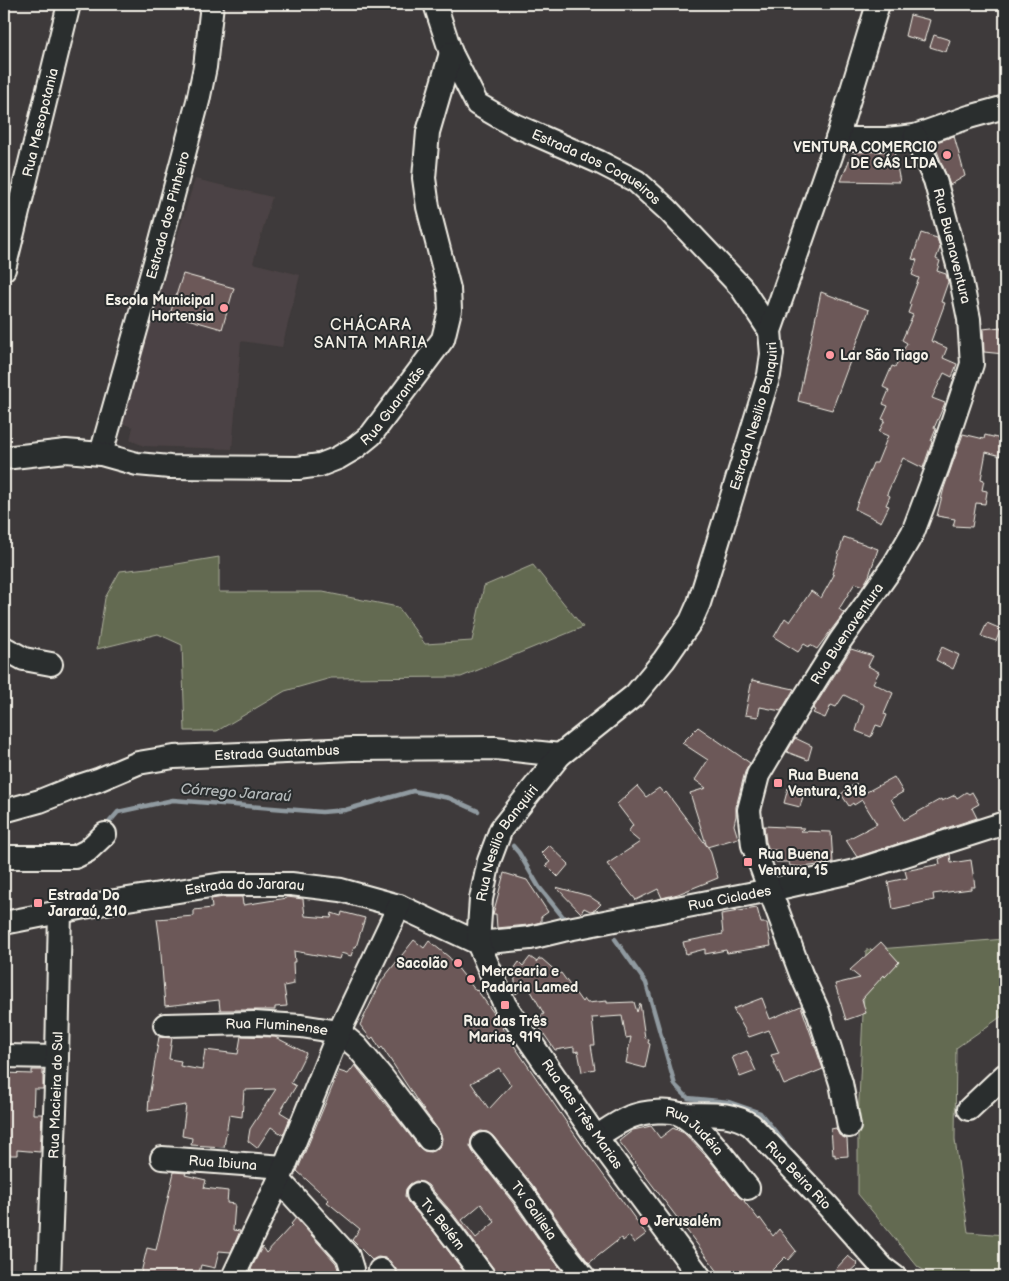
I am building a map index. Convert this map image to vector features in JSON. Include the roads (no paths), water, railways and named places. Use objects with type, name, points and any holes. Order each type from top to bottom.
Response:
[{"type":"street","name":"Rua Mesopotania","points":[[4,269],[69,4]]},
{"type":"street","name":"Estrada dos Pinheiro","points":[[101,454],[198,101],[212,4]]},
{"type":"street","name":"Estrada dos Coqueiros","points":[[436,4],[450,53],[477,104],[510,123],[599,162],[636,181],[668,210],[741,287],[770,332]]},
{"type":"street","name":"Estrada Nesilio Banquiri","points":[[560,755],[635,695],[664,660],[691,621],[699,603],[769,375],[772,354],[770,332],[837,139],[878,4]]},
{"type":"street","name":"Rua Guarantãs","points":[[4,458],[66,451],[101,454],[137,464],[170,467],[298,468],[320,465],[338,458],[355,448],[371,435],[443,339],[447,327],[450,310],[449,290],[428,207],[424,178],[428,132],[450,53]]},
{"type":"street","points":[[837,139],[887,139],[915,136],[969,117],[1005,107]]},
{"type":"street","name":"Rua Buenaventura","points":[[849,1126],[842,1083],[818,1011],[801,974],[754,845],[749,810],[758,774],[840,641],[896,563],[913,532],[938,466],[972,364],[969,319],[958,266],[936,180],[915,136]]},
{"type":"street","points":[[4,648],[24,659],[51,664]]},
{"type":"street","name":"Estrada Guatambus","points":[[4,811],[40,801],[138,763],[174,757],[352,749],[495,748],[560,755]]},
{"type":"street","name":"Rua Nesilio Banquiri","points":[[478,942],[481,899],[489,860],[501,829],[560,755]]},
{"type":"street","name":"Rua Ciclades","points":[[478,942],[530,938],[855,871],[1005,823]]},
{"type":"street","points":[[4,857],[75,856],[87,851],[105,834]]},
{"type":"street","name":"Estrada do Jararau","points":[[4,923],[115,901],[223,884],[291,884],[331,888],[399,906],[478,942]]},
{"type":"street","points":[[233,1277],[282,1173],[339,1032],[399,906]]},
{"type":"street","name":"Rua Macieira do Sul","points":[[50,1277],[60,911]]},
{"type":"street","name":"Rua das Três Marias","points":[[478,942],[505,1005],[596,1137],[700,1277]]},
{"type":"street","name":"Rua Fluminense","points":[[165,1025],[254,1023],[301,1026],[339,1032],[357,1047],[429,1139]]},
{"type":"street","points":[[4,1056],[57,1057]]},
{"type":"street","points":[[969,1109],[1005,1075]]},
{"type":"street","name":"Rua Judéia","points":[[596,1137],[638,1114],[651,1112],[682,1114],[710,1141],[748,1188]]},
{"type":"street","name":"Rua Beira Rio","points":[[682,1114],[726,1115],[740,1118],[751,1125],[826,1204],[883,1268],[895,1277]]},
{"type":"street","name":"Tv. Galileia","points":[[483,1144],[524,1195],[560,1247],[584,1277]]},
{"type":"street","name":"Rua Ibiuna","points":[[162,1158],[282,1173]]},
{"type":"street","points":[[282,1173],[348,1256],[352,1269],[350,1277]]},
{"type":"street","name":"Tv. Belém","points":[[418,1194],[444,1224],[484,1277]]},
{"type":"waterway","name":"Córrego Jararaú","points":[[105,827],[118,812],[173,800],[322,812],[345,810],[413,791],[449,798],[478,811]]},
{"type":"waterway","name":"Córrego Jararaú","points":[[513,846],[539,887],[567,922]]},
{"type":"waterway","name":"Córrego Jararaú","points":[[615,939],[646,983],[675,1085],[688,1098],[728,1102],[760,1113],[797,1158]]},
{"type":"place","name":"VENTURA COMERCIO DE GÁS LTDA","points":[[947,155]]},
{"type":"place","name":"Escola Municipal Hortensia","points":[[224,308]]},
{"type":"place","name":"Lar São Tiago","points":[[830,355]]},
{"type":"place","name":"Rua Buena Ventura, 318","points":[[778,783]]},
{"type":"place","name":"Rua Buena Ventura, 15","points":[[748,862]]},
{"type":"place","name":"Estrada Do Jararaú, 210","points":[[38,903]]},
{"type":"place","name":"Sacolão","points":[[458,963]]},
{"type":"place","name":"Mercearia e Padaria Lamed","points":[[471,979]]},
{"type":"place","name":"Rua das Três Marias, 919","points":[[505,1005]]},
{"type":"place","name":"Jerusalém","points":[[644,1221]]},
{"type":"district","name":"CHÁCARA SANTA MARIA","points":[[371,334]]}]
